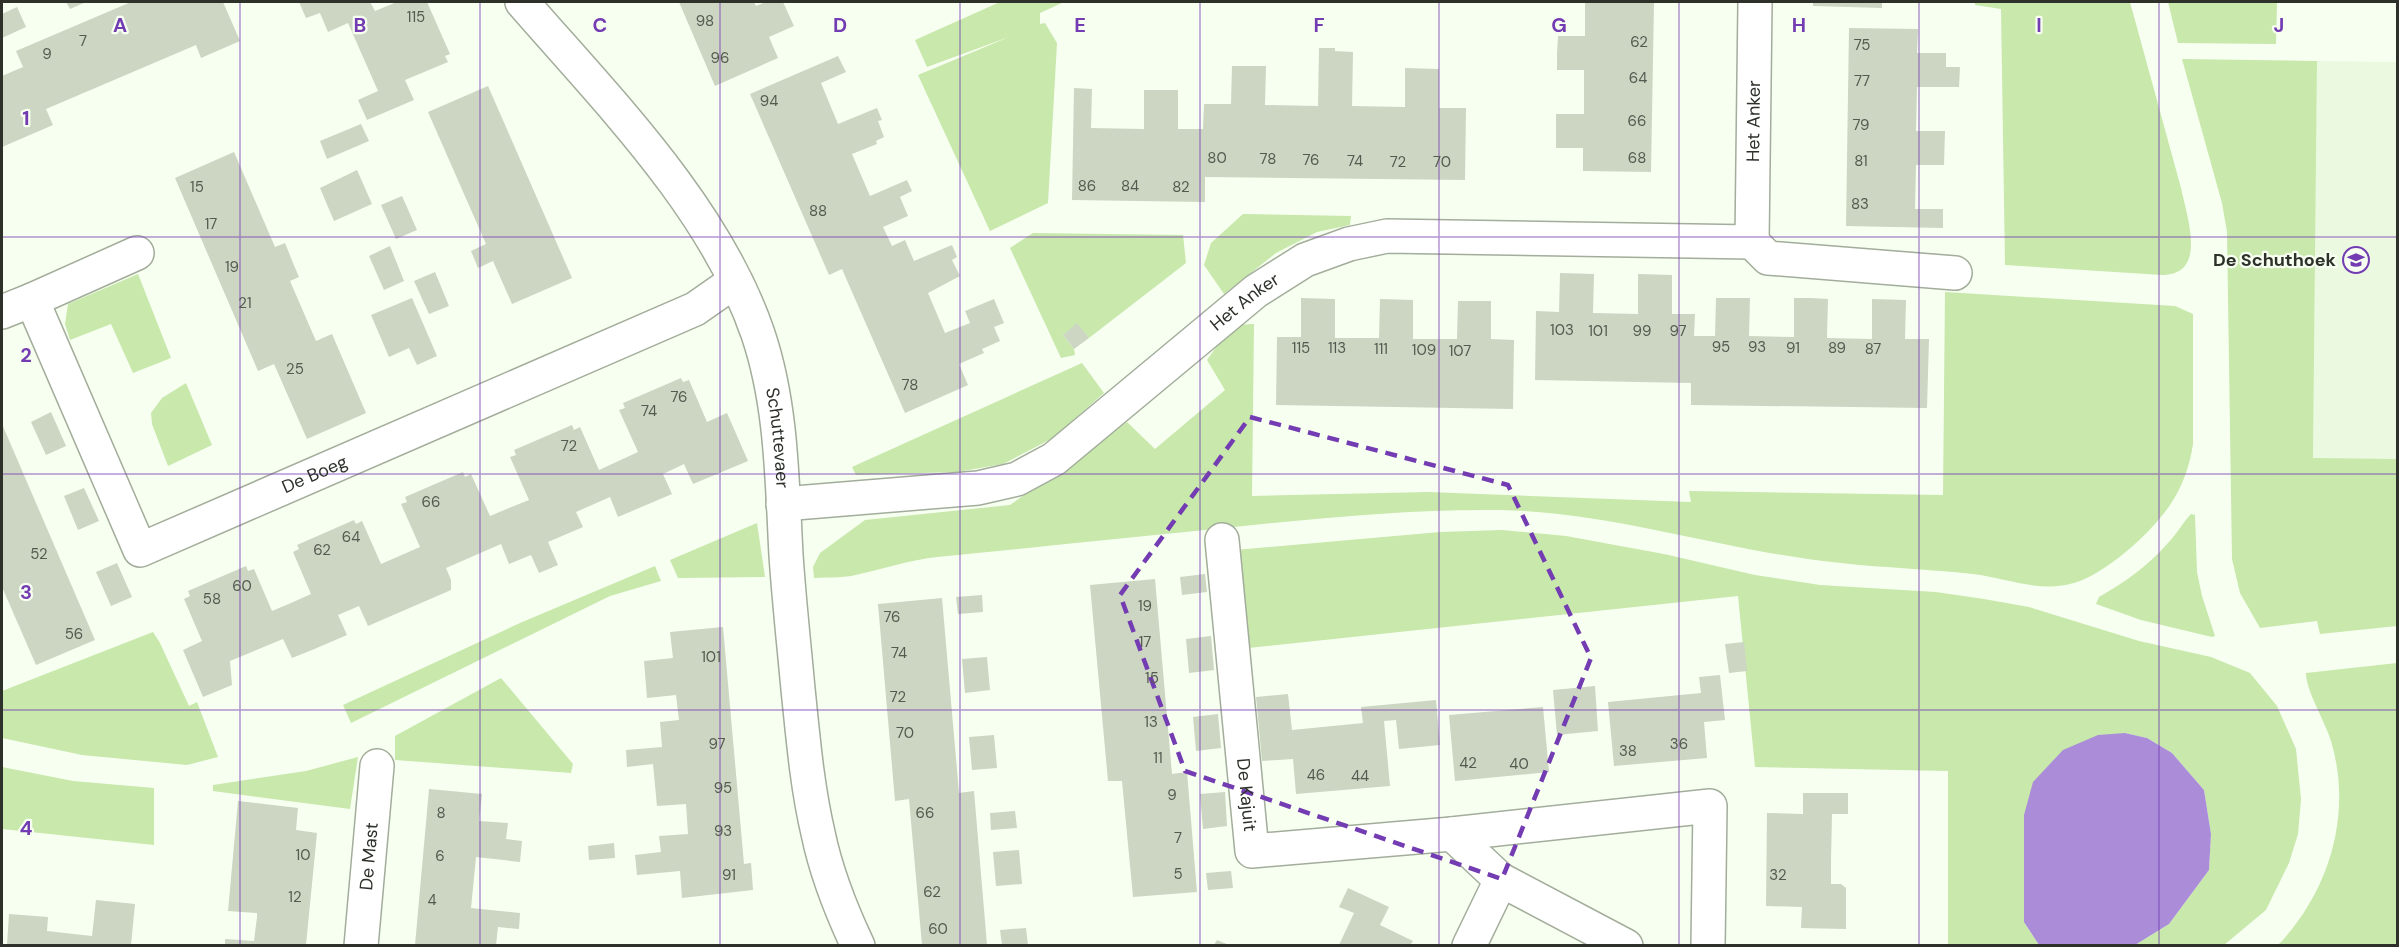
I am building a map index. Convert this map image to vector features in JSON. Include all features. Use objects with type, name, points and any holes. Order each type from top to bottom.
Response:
[{"type":"street","name":"Schuttevaer","points":[[522,2],[643,141],[671,178],[702,224],[735,281],[758,335],[780,442],[788,589],[808,777],[818,834],[834,890],[858,945]]},
{"type":"street","name":"Het Anker","points":[[783,504],[978,488],[1017,479],[1054,459],[1256,291],[1305,260],[1349,244],[1387,236],[1752,242],[1755,2]]},
{"type":"street","points":[[1752,242],[1768,258],[1955,273]]},
{"type":"street","points":[[2,312],[137,253]]},
{"type":"street","name":"De Boeg","points":[[32,300],[140,550],[695,309],[735,281]]},
{"type":"street","name":"De Kajuit","points":[[1222,540],[1252,850],[1452,834],[1710,806],[1708,945]]},
{"type":"street","name":"De Mast","points":[[361,945],[377,766]]},
{"type":"street","points":[[1452,834],[1501,879],[1626,945]]},
{"type":"street","points":[[1469,945],[1501,879]]},
{"type":"highlighted area","points":[[1250,417],[1508,485],[1591,658],[1502,879],[1185,771],[1120,595]]},
{"type":"shaded area","name":"De Schuthoek","points":[[2317,61],[2397,62],[2397,459],[2313,459]]},
{"type":"shaded area","points":[[2125,733],[2147,738],[2172,753],[2204,790],[2211,834],[2209,870],[2169,924],[2135,945],[2039,945],[2024,922],[2024,815],[2033,782],[2063,750],[2098,735]]},
{"type":"green space","points":[[1000,2],[1064,2],[1040,13],[1040,24],[1045,23],[1057,43],[1048,203],[990,231],[918,75],[1009,37],[927,67],[915,40]]},
{"type":"green space","points":[[1975,2],[2130,2],[2190,228],[2190,255],[2185,265],[2176,272],[2162,275],[2005,265],[2001,9],[1975,5]]},
{"type":"green space","points":[[2168,2],[2277,2],[2276,44],[2178,43]]},
{"type":"green space","points":[[2182,59],[2317,61],[2313,458],[2397,459],[2397,626],[2320,634],[2317,621],[2260,628],[2240,593],[2232,559],[2227,232],[2222,203]]},
{"type":"green space","points":[[1243,214],[1351,216],[1350,225],[1317,232],[1276,253],[1224,294],[1204,265],[1211,243]]},
{"type":"green space","points":[[1033,233],[1183,235],[1186,263],[1089,338],[1077,324],[1063,335],[1074,349],[1075,355],[1061,358],[1010,248]]},
{"type":"green space","points":[[138,274],[171,358],[133,373],[111,324],[70,340],[65,324],[68,304]]},
{"type":"green space","points":[[1945,292],[2175,306],[2193,314],[2193,444],[2182,484],[2170,505],[2140,540],[2114,562],[2087,578],[2061,586],[2036,586],[1973,574],[1798,558],[1629,525],[1543,512],[1464,510],[1357,515],[926,558],[851,576],[814,578],[813,567],[820,553],[865,520],[1010,505],[1127,422],[1155,449],[1225,390],[1207,360],[1232,325],[1254,324],[1252,496],[1428,492],[1691,502],[1689,491],[1943,495]]},
{"type":"green space","points":[[1082,363],[1104,393],[1053,438],[1003,464],[957,472],[856,475],[852,467]]},
{"type":"green space","points":[[186,383],[212,445],[168,466],[152,424],[151,413],[162,398]]},
{"type":"green space","points":[[2191,514],[2195,515],[2197,572],[2215,636],[2141,620],[2096,604],[2099,597],[2152,559]]},
{"type":"green space","points":[[757,523],[765,577],[678,578],[670,560]]},
{"type":"green space","points":[[1502,530],[1566,536],[1664,554],[1755,575],[1820,585],[1936,592],[2029,607],[2139,641],[2211,657],[2250,673],[2277,706],[2296,749],[2301,799],[2298,834],[2289,863],[2266,910],[2224,945],[2135,945],[2169,924],[2209,870],[2211,834],[2204,790],[2172,753],[2147,738],[2125,733],[2024,815],[2024,922],[2039,945],[1948,945],[1948,771],[1755,767],[1738,596],[1248,648],[1235,550],[1440,532]]},
{"type":"green space","points":[[655,566],[661,581],[610,596],[351,723],[343,705],[520,623]]},
{"type":"green space","points":[[153,632],[189,706],[197,702],[218,757],[187,765],[82,755],[2,738],[2,691]]},
{"type":"green space","points":[[2397,663],[2397,945],[2278,945],[2296,924],[2311,901],[2332,850],[2337,824],[2339,796],[2337,769],[2331,741],[2309,688],[2306,673]]},
{"type":"green space","points":[[501,678],[573,764],[571,773],[395,760],[395,736]]},
{"type":"green space","points":[[358,757],[350,809],[213,791],[213,785],[306,771]]},
{"type":"green space","points":[[2,767],[73,781],[154,788],[154,845],[2,829]]},
{"type":"building","points":[[66,2],[86,2],[70,9]]},
{"type":"building","points":[[131,2],[223,2],[240,41],[201,58],[196,45],[46,109],[53,125],[2,147],[2,76],[23,67],[16,51]]},
{"type":"building","points":[[299,2],[370,2],[375,11],[397,2],[427,2],[450,54],[445,56],[448,62],[405,80],[414,100],[367,120],[358,100],[378,91],[348,23],[328,32],[320,13],[306,18]]},
{"type":"building","points":[[679,2],[754,2],[756,6],[766,2],[783,2],[794,26],[769,37],[778,58],[715,86]]},
{"type":"building","points":[[1585,2],[1654,2],[1651,172],[1583,171],[1583,148],[1556,148],[1556,114],[1584,114],[1584,70],[1557,70],[1557,53],[1558,36],[1585,36]]},
{"type":"building","points":[[1813,2],[1882,2],[1882,8],[1813,6]]},
{"type":"building","points":[[17,7],[26,27],[2,38],[2,14]]},
{"type":"building","points":[[1849,28],[1918,29],[1917,53],[1946,53],[1946,67],[1960,67],[1959,87],[1917,87],[1916,131],[1945,131],[1944,165],[1916,165],[1915,209],[1943,209],[1943,228],[1846,226]]},
{"type":"building","points":[[1319,48],[1335,48],[1335,51],[1353,52],[1352,106],[1405,107],[1405,68],[1439,69],[1439,108],[1466,108],[1465,180],[1205,177],[1205,202],[1072,200],[1074,88],[1092,89],[1091,128],[1144,129],[1144,90],[1178,90],[1178,129],[1203,129],[1204,104],[1231,104],[1232,66],[1266,66],[1265,105],[1318,106]]},
{"type":"building","points":[[838,56],[846,72],[821,83],[838,124],[877,108],[882,120],[878,121],[884,137],[876,141],[877,144],[852,154],[870,196],[907,180],[912,191],[900,197],[908,216],[883,227],[892,246],[905,240],[914,261],[952,245],[957,257],[952,260],[960,276],[928,293],[945,333],[970,323],[965,311],[994,299],[1004,323],[994,327],[1000,341],[982,349],[984,353],[959,364],[968,385],[905,413],[842,269],[829,275],[750,94]]},
{"type":"building","points":[[488,86],[572,278],[512,304],[493,261],[478,268],[471,251],[486,244],[428,112]]},
{"type":"building","points":[[361,124],[369,141],[327,159],[320,141]]},
{"type":"building","points":[[234,152],[275,247],[285,243],[299,277],[290,281],[316,341],[332,334],[366,413],[307,439],[274,364],[258,371],[175,178]]},
{"type":"building","points":[[357,170],[372,204],[334,221],[320,188]]},
{"type":"building","points":[[402,196],[417,230],[396,239],[381,205]]},
{"type":"building","points":[[390,246],[404,281],[384,290],[369,256]]},
{"type":"building","points":[[435,272],[449,306],[429,314],[414,281]]},
{"type":"building","points":[[1560,273],[1594,274],[1593,313],[1638,314],[1638,274],[1672,275],[1672,314],[1695,314],[1694,336],[1715,336],[1716,298],[1750,298],[1749,336],[1794,337],[1794,298],[1811,298],[1828,299],[1827,338],[1872,339],[1872,299],[1906,300],[1905,339],[1929,339],[1927,408],[1691,405],[1691,383],[1535,380],[1536,311],[1559,312]]},
{"type":"building","points":[[412,298],[437,356],[417,365],[409,348],[389,357],[371,315]]},
{"type":"building","points":[[1301,298],[1335,299],[1335,338],[1379,338],[1380,299],[1413,300],[1413,339],[1457,339],[1458,301],[1491,301],[1491,339],[1514,340],[1513,409],[1276,405],[1277,337],[1301,337]]},
{"type":"building","points":[[1077,323],[1089,338],[1074,349],[1063,335]]},
{"type":"building","points":[[681,378],[683,382],[689,380],[707,422],[727,413],[748,461],[693,484],[684,464],[663,474],[672,494],[618,517],[610,497],[576,512],[583,527],[548,542],[558,565],[539,573],[531,555],[509,564],[501,544],[446,568],[451,580],[451,590],[368,626],[359,606],[338,615],[347,635],[312,650],[292,658],[283,639],[230,661],[232,685],[203,697],[183,650],[202,641],[184,599],[190,596],[188,591],[246,566],[248,571],[254,569],[272,611],[291,603],[311,594],[293,552],[299,549],[297,545],[354,520],[356,524],[362,521],[381,564],[420,547],[401,504],[407,502],[405,497],[463,472],[465,477],[471,474],[490,516],[529,500],[510,457],[516,455],[514,450],[572,425],[574,430],[580,427],[599,470],[638,452],[619,410],[625,408],[623,403]]},
{"type":"building","points":[[51,412],[66,446],[46,455],[31,422]]},
{"type":"building","points":[[2,424],[95,640],[36,665],[2,587]]},
{"type":"building","points":[[84,488],[99,521],[78,530],[64,496]]},
{"type":"building","points":[[117,563],[132,597],[111,606],[96,572]]},
{"type":"building","points":[[1205,574],[1207,592],[1182,595],[1180,577]]},
{"type":"building","points":[[1155,579],[1172,774],[1187,772],[1197,892],[1133,897],[1122,781],[1108,781],[1090,585]]},
{"type":"building","points":[[982,595],[983,612],[958,614],[956,597]]},
{"type":"building","points":[[942,598],[959,793],[974,791],[987,945],[922,945],[909,799],[895,801],[878,604]]},
{"type":"building","points":[[723,627],[744,864],[751,863],[753,890],[682,898],[680,871],[637,875],[635,855],[661,852],[659,836],[688,834],[686,804],[657,806],[653,764],[627,767],[626,750],[662,747],[660,722],[679,720],[676,695],[647,698],[644,661],[673,658],[670,632]]},
{"type":"building","points":[[1211,636],[1214,670],[1189,673],[1186,639]]},
{"type":"building","points":[[1744,642],[1747,671],[1729,673],[1725,644]]},
{"type":"building","points":[[987,657],[990,690],[965,693],[962,659]]},
{"type":"building","points":[[1720,675],[1725,720],[1704,722],[1707,758],[1614,766],[1608,702],[1701,693],[1699,677]]},
{"type":"building","points":[[1595,686],[1598,731],[1557,735],[1553,690]]},
{"type":"building","points":[[1288,694],[1292,730],[1363,723],[1361,707],[1436,700],[1440,745],[1399,749],[1396,720],[1384,721],[1390,786],[1296,794],[1293,759],[1262,761],[1256,697]]},
{"type":"building","points":[[1543,707],[1549,772],[1455,781],[1449,715]]},
{"type":"building","points":[[1218,714],[1221,748],[1196,751],[1193,717]]},
{"type":"building","points":[[994,735],[997,768],[972,770],[969,737]]},
{"type":"building","points":[[429,789],[482,794],[479,821],[508,823],[506,839],[522,841],[520,862],[476,857],[471,908],[520,913],[519,929],[498,927],[496,945],[415,945]]},
{"type":"building","points":[[1225,792],[1227,826],[1203,829],[1200,794]]},
{"type":"building","points":[[1803,793],[1848,793],[1848,814],[1832,814],[1831,861],[1831,884],[1841,884],[1846,888],[1846,929],[1801,928],[1802,907],[1766,906],[1767,813],[1803,814]]},
{"type":"building","points":[[238,801],[298,808],[296,830],[317,833],[306,945],[225,945],[225,939],[254,941],[257,917],[257,913],[228,911]]},
{"type":"building","points":[[1015,811],[1017,828],[991,830],[990,813]]},
{"type":"building","points":[[614,843],[615,858],[589,860],[588,846]]},
{"type":"building","points":[[1019,850],[1022,884],[996,886],[993,852]]},
{"type":"building","points":[[1231,871],[1233,888],[1208,890],[1206,873]]},
{"type":"building","points":[[1348,888],[1389,907],[1380,925],[1413,941],[1410,945],[1339,945],[1354,913],[1339,907]]},
{"type":"building","points":[[96,900],[135,904],[131,945],[7,945],[9,914],[48,917],[47,931],[92,936]]},
{"type":"building","points":[[1026,928],[1028,945],[1002,945],[1000,930]]},
{"type":"building","points":[[1217,940],[1229,945],[1214,945]]},
{"type":"place","name":"De Schuthoek","points":[[2356,260]]}]
